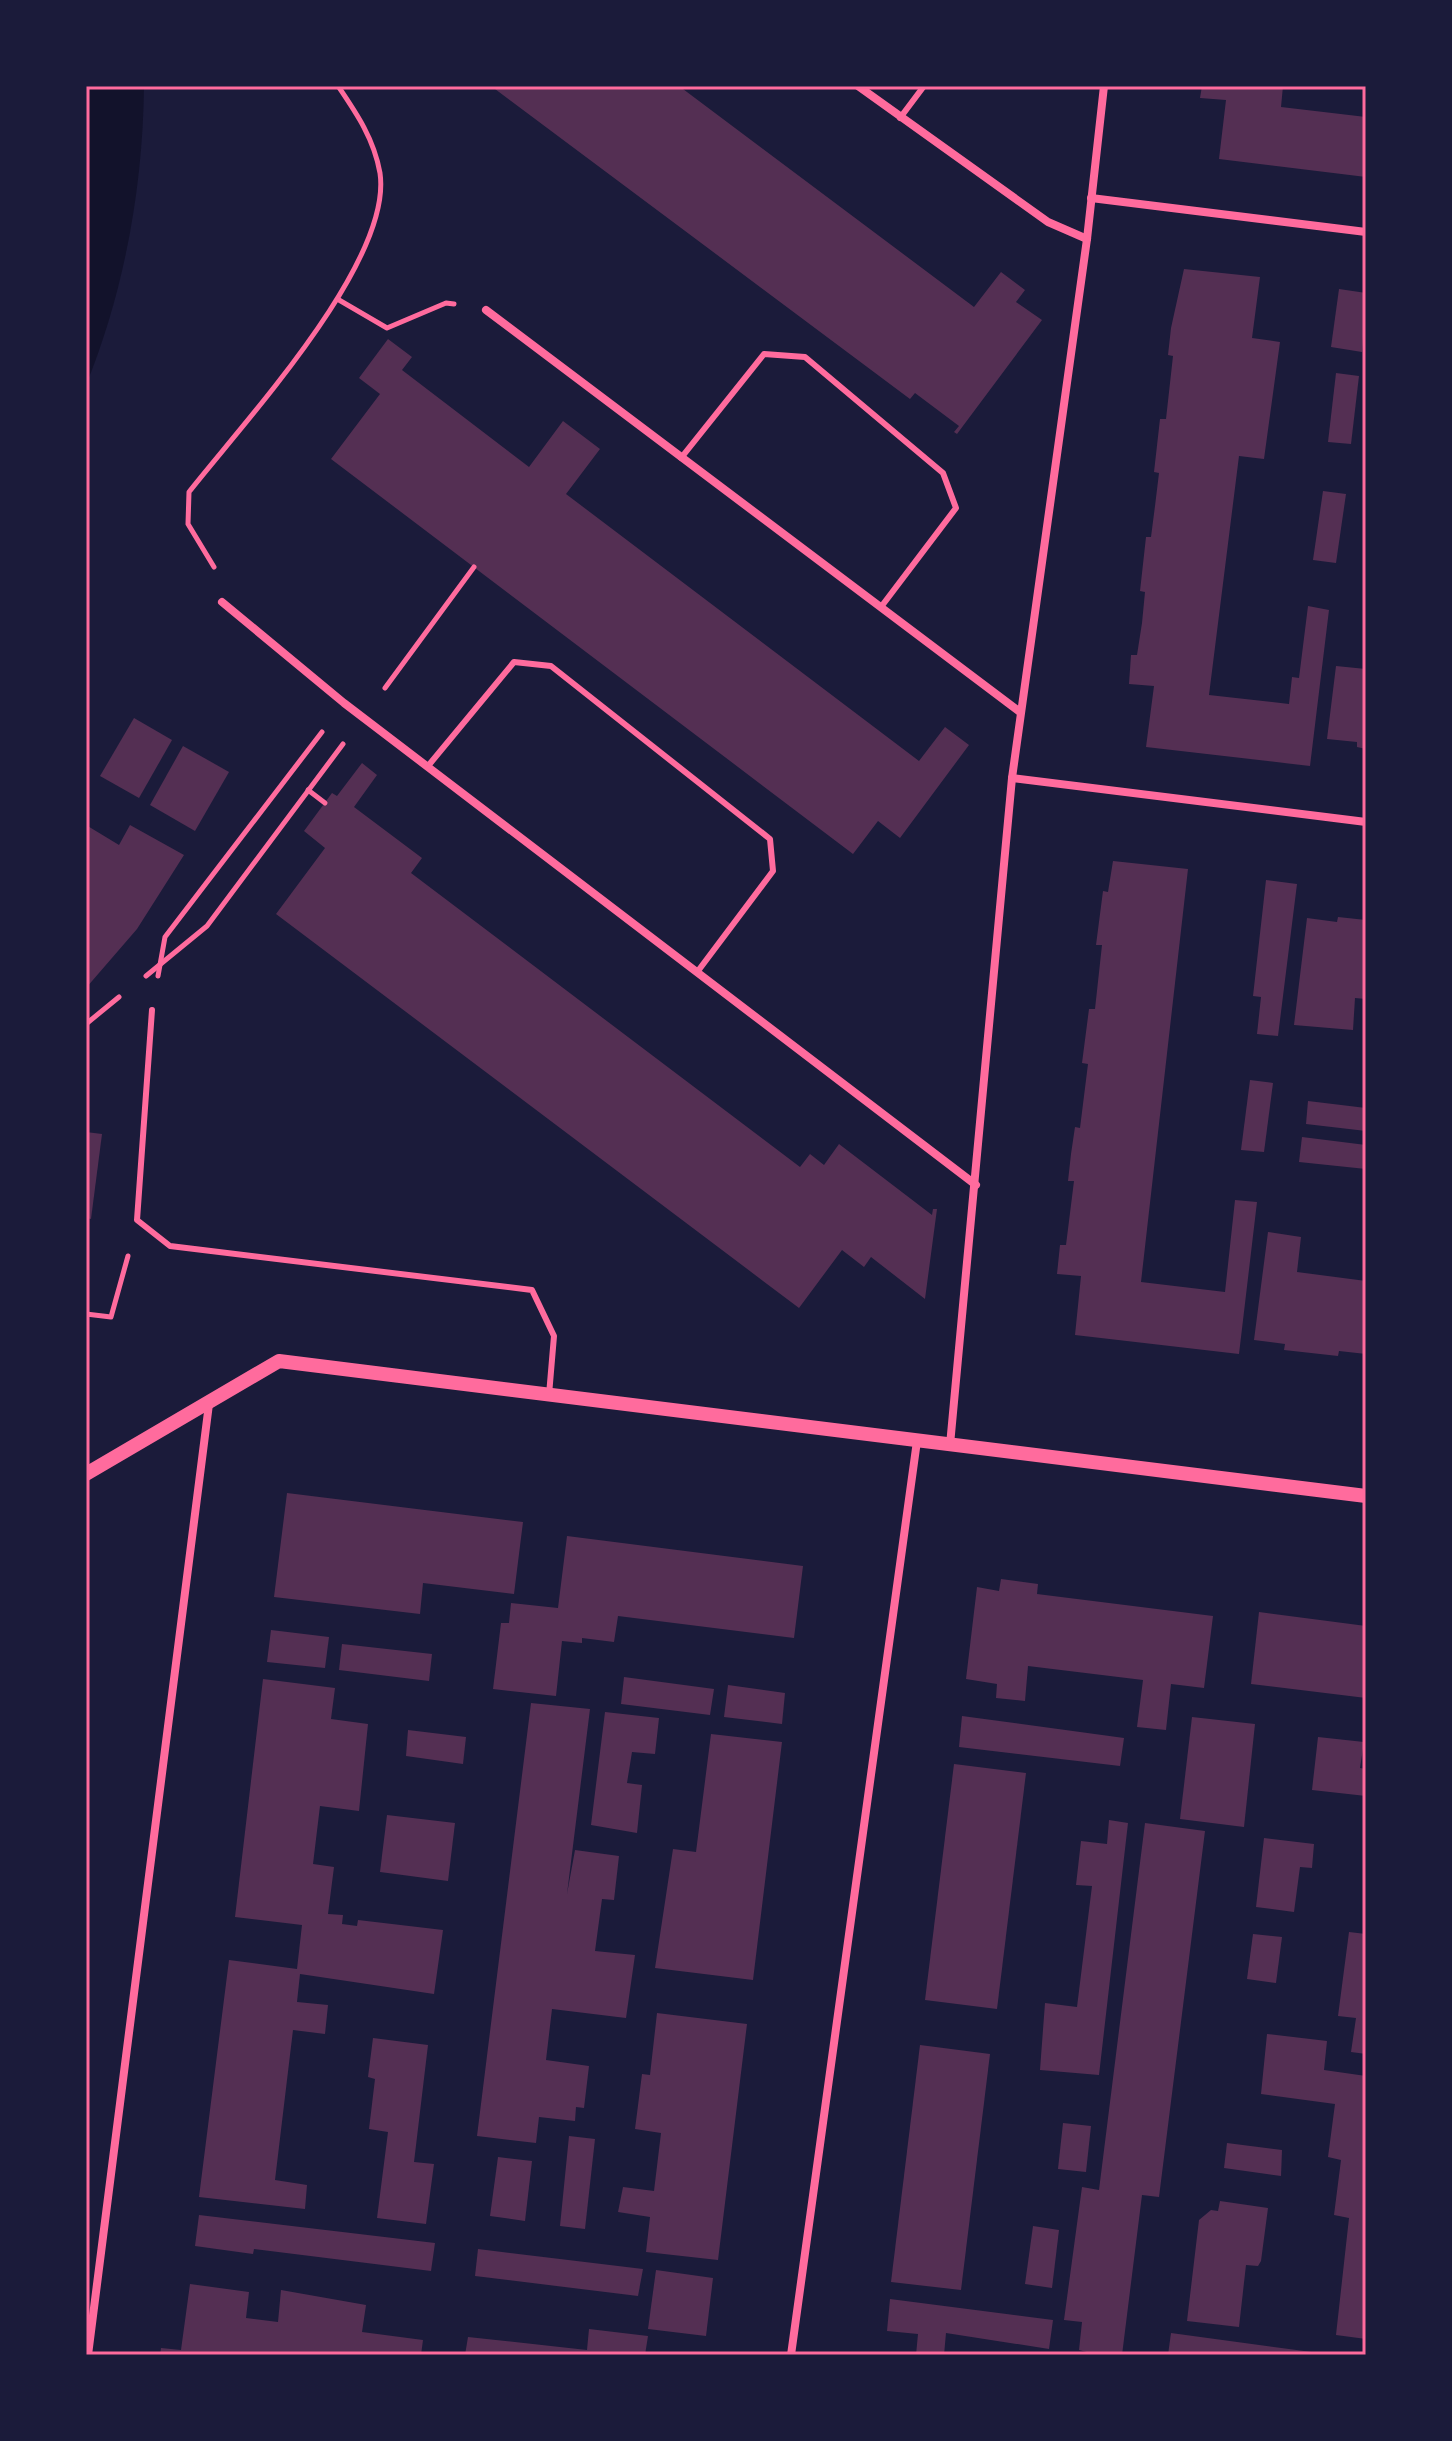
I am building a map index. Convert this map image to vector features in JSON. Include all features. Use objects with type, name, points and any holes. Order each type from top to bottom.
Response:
[{"type":"street","points":[[858,86],[1048,222],[1087,239]]},
{"type":"street","points":[[950,1445],[1012,778],[1087,239],[1104,86]]},
{"type":"street","points":[[1091,198],[1366,232]]},
{"type":"street","points":[[486,310],[1020,712]]},
{"type":"street","points":[[222,602],[344,703],[976,1185]]},
{"type":"street","points":[[1012,778],[1366,822]]},
{"type":"street","points":[[86,1474],[279,1361],[1366,1496]]},
{"type":"street","points":[[88,2355],[209,1404]]},
{"type":"street","points":[[791,2355],[917,1441]]},
{"type":"street","points":[[86,2276],[98,2278]]},
{"type":"lane","points":[[900,118],[924,86]]},
{"type":"lane","points":[[681,458],[764,354],[805,357],[943,473],[956,508],[881,607]]},
{"type":"lane","points":[[428,766],[514,662],[551,666],[770,839],[773,871],[698,971]]},
{"type":"lane","points":[[152,1010],[137,1220],[170,1246],[532,1290],[554,1336],[549,1395]]},
{"type":"path","points":[[222,602],[223,582],[188,524],[189,492],[339,300],[374,225],[380,175],[367,127],[338,86]]},
{"type":"path","points":[[339,300],[387,328],[446,303],[486,310]]},
{"type":"path","points":[[382,691],[474,567]]},
{"type":"path","points":[[152,1010],[165,937],[344,703]]},
{"type":"path","points":[[134,985],[207,926],[345,741]]},
{"type":"path","points":[[308,790],[325,803]]},
{"type":"path","points":[[86,1024],[122,995]]},
{"type":"path","points":[[86,1314],[111,1317],[137,1220]]},
{"type":"shaded area","points":[[86,86],[144,86],[140,162],[129,238],[111,313],[86,385]]},
{"type":"building","points":[[491,86],[679,86],[974,307],[1001,272],[1025,290],[1016,302],[1042,320],[957,434],[954,432],[959,426],[915,393],[910,399]]},
{"type":"building","points":[[1202,86],[1283,86],[1281,107],[1366,117],[1366,177],[1219,159],[1226,100],[1200,98]]},
{"type":"building","points":[[1184,269],[1260,277],[1252,338],[1280,342],[1264,459],[1239,456],[1209,695],[1289,704],[1292,677],[1299,678],[1308,606],[1329,610],[1310,766],[1146,747],[1154,686],[1129,684],[1131,655],[1137,655],[1142,623],[1145,592],[1140,591],[1146,537],[1151,537],[1159,473],[1154,472],[1160,419],[1166,419],[1173,356],[1168,355],[1171,328]]},
{"type":"building","points":[[1339,289],[1366,293],[1362,352],[1331,347]]},
{"type":"building","points":[[388,339],[412,357],[402,370],[529,467],[563,421],[600,449],[566,494],[919,761],[945,727],[969,745],[900,838],[878,821],[853,854],[331,459],[380,394],[359,378]]},
{"type":"building","points":[[1336,373],[1359,376],[1351,444],[1328,442]]},
{"type":"building","points":[[1323,491],[1346,494],[1336,563],[1313,560]]},
{"type":"building","points":[[1336,666],[1366,669],[1366,749],[1357,747],[1357,742],[1327,739]]},
{"type":"building","points":[[134,718],[172,740],[139,798],[100,776]]},
{"type":"building","points":[[183,746],[229,772],[195,831],[150,805]]},
{"type":"building","points":[[362,763],[377,775],[354,807],[422,858],[411,873],[800,1167],[810,1154],[824,1165],[839,1144],[932,1215],[933,1209],[937,1209],[925,1299],[871,1257],[864,1267],[842,1250],[799,1308],[276,914],[325,848],[304,831],[332,793],[337,796]]},
{"type":"building","points":[[86,825],[119,845],[130,825],[184,855],[137,929],[86,988]]},
{"type":"building","points":[[1113,861],[1188,869],[1141,1282],[1225,1292],[1235,1200],[1257,1202],[1239,1354],[1075,1335],[1081,1276],[1057,1274],[1060,1245],[1066,1245],[1074,1181],[1068,1181],[1075,1127],[1080,1128],[1088,1064],[1082,1063],[1089,1009],[1095,1009],[1102,945],[1096,945],[1103,891],[1108,892]]},
{"type":"building","points":[[1266,880],[1297,884],[1278,1036],[1257,1034],[1261,997],[1253,996]]},
{"type":"building","points":[[1338,917],[1366,920],[1366,999],[1355,998],[1353,1030],[1294,1025],[1307,918],[1337,922]]},
{"type":"building","points":[[1250,1080],[1273,1083],[1264,1152],[1241,1150]]},
{"type":"building","points":[[1308,1101],[1366,1108],[1366,1131],[1306,1124]]},
{"type":"building","points":[[86,1132],[102,1134],[91,1219],[86,1218]]},
{"type":"building","points":[[1302,1137],[1366,1145],[1366,1169],[1299,1162]]},
{"type":"building","points":[[1268,1232],[1301,1237],[1297,1272],[1366,1281],[1366,1354],[1339,1351],[1338,1356],[1284,1350],[1285,1344],[1254,1340]]},
{"type":"building","points":[[287,1493],[523,1522],[514,1594],[423,1583],[420,1614],[274,1597]]},
{"type":"building","points":[[567,1536],[803,1566],[794,1638],[618,1616],[614,1642],[582,1638],[582,1643],[562,1641],[556,1696],[493,1689],[501,1623],[509,1623],[511,1603],[558,1608]]},
{"type":"building","points":[[1001,1579],[1038,1584],[1037,1594],[1213,1616],[1204,1688],[1171,1684],[1166,1730],[1137,1727],[1143,1680],[1028,1666],[1025,1701],[996,1698],[997,1684],[966,1679],[977,1587],[999,1591]]},
{"type":"building","points":[[1259,1612],[1366,1626],[1366,1698],[1251,1684]]},
{"type":"building","points":[[271,1630],[329,1637],[325,1668],[267,1662]]},
{"type":"building","points":[[342,1644],[432,1654],[429,1681],[339,1670]]},
{"type":"building","points":[[624,1677],[714,1689],[710,1715],[621,1704]]},
{"type":"building","points":[[263,1679],[335,1688],[331,1719],[368,1724],[359,1811],[320,1806],[313,1864],[334,1867],[328,1914],[343,1915],[342,1924],[357,1926],[358,1920],[443,1930],[434,1994],[300,1974],[297,2002],[328,2005],[325,2034],[293,2030],[275,2180],[307,2185],[305,2209],[199,2197],[229,1960],[297,1969],[302,1925],[235,1917]]},
{"type":"building","points":[[728,1685],[785,1693],[782,1724],[724,1717]]},
{"type":"building","points":[[531,1703],[590,1709],[567,1894],[575,1850],[619,1856],[614,1900],[602,1899],[595,1951],[635,1955],[626,2018],[552,2009],[546,2060],[589,2066],[584,2108],[576,2107],[575,2121],[539,2117],[536,2143],[477,2136]]},
{"type":"building","points":[[605,1712],[659,1718],[655,1754],[632,1752],[627,1783],[642,1785],[637,1833],[591,1825]]},
{"type":"building","points":[[962,1716],[1124,1738],[1120,1766],[959,1747]]},
{"type":"building","points":[[1192,1717],[1255,1724],[1244,1827],[1180,1819]]},
{"type":"building","points":[[408,1730],[466,1737],[463,1764],[406,1756]]},
{"type":"building","points":[[711,1734],[782,1742],[753,1980],[655,1968],[673,1849],[696,1852]]},
{"type":"building","points":[[1318,1737],[1364,1742],[1360,1768],[1366,1769],[1366,1796],[1312,1790]]},
{"type":"building","points":[[954,1764],[1026,1773],[997,2009],[925,2000]]},
{"type":"building","points":[[387,1815],[455,1823],[448,1881],[380,1872]]},
{"type":"building","points":[[1109,1820],[1128,1823],[1099,2075],[1040,2070],[1045,2003],[1077,2007],[1092,1886],[1076,1885],[1081,1841],[1107,1844]]},
{"type":"building","points":[[1145,1823],[1205,1831],[1159,2197],[1142,2195],[1122,2355],[1098,2355],[1079,2350],[1082,2322],[1064,2320],[1082,2187],[1099,2190]]},
{"type":"building","points":[[1264,1838],[1314,1844],[1312,1868],[1300,1867],[1294,1912],[1256,1907]]},
{"type":"building","points":[[1349,1932],[1366,1934],[1366,2054],[1351,2052],[1356,2018],[1338,2016]]},
{"type":"building","points":[[1253,1934],[1282,1937],[1276,1983],[1247,1979]]},
{"type":"building","points":[[657,2013],[747,2024],[718,2260],[646,2252],[650,2217],[618,2212],[623,2187],[654,2191],[661,2133],[635,2129],[642,2074],[650,2075]]},
{"type":"building","points":[[1267,2034],[1327,2041],[1324,2070],[1366,2076],[1366,2339],[1336,2335],[1349,2218],[1334,2215],[1341,2160],[1328,2157],[1335,2104],[1261,2094]]},
{"type":"building","points":[[373,2038],[428,2045],[414,2162],[434,2164],[426,2224],[377,2218],[388,2132],[369,2129],[375,2079],[368,2077]]},
{"type":"building","points":[[920,2045],[990,2054],[961,2290],[891,2282]]},
{"type":"building","points":[[1063,2123],[1091,2126],[1086,2172],[1058,2169]]},
{"type":"building","points":[[569,2136],[595,2139],[585,2229],[560,2226]]},
{"type":"building","points":[[1227,2143],[1282,2150],[1281,2176],[1224,2168]]},
{"type":"building","points":[[498,2157],[532,2161],[525,2221],[490,2216]]},
{"type":"building","points":[[1220,2201],[1268,2208],[1261,2261],[1258,2266],[1246,2265],[1239,2327],[1187,2321],[1199,2220],[1211,2210],[1218,2211]]},
{"type":"building","points":[[199,2215],[435,2243],[431,2271],[254,2249],[253,2254],[195,2246]]},
{"type":"building","points":[[1033,2226],[1059,2230],[1052,2288],[1025,2284]]},
{"type":"building","points":[[478,2249],[643,2269],[638,2296],[475,2276]]},
{"type":"building","points":[[656,2270],[713,2278],[706,2336],[648,2329]]},
{"type":"building","points":[[190,2284],[249,2292],[246,2318],[278,2322],[281,2290],[366,2305],[362,2332],[423,2340],[421,2355],[160,2355],[161,2348],[181,2350]]},
{"type":"building","points":[[890,2299],[1053,2320],[1049,2349],[946,2333],[944,2355],[916,2355],[918,2334],[887,2331]]},
{"type":"building","points":[[589,2329],[648,2336],[645,2355],[465,2355],[468,2337],[587,2350]]},
{"type":"building","points":[[1171,2333],[1319,2353],[1319,2355],[1168,2355]]}]
